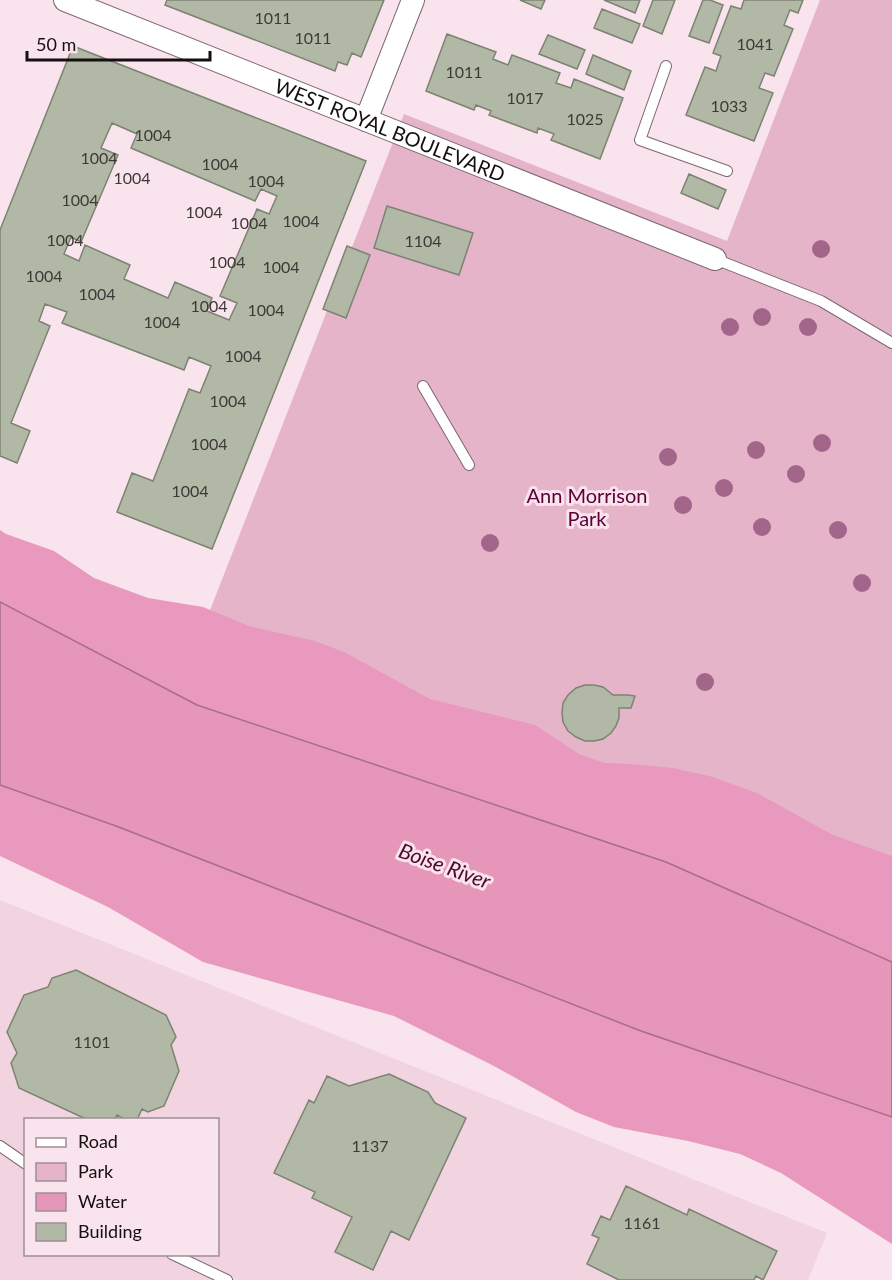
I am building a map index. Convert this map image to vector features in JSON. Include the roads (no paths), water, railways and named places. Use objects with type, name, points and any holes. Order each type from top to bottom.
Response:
[{"type":"street","points":[[366,120],[413,0]]},
{"type":"street","name":"WEST ROYAL BOULEVARD","points":[[70,1],[715,259]]},
{"type":"lane","points":[[666,66],[640,140],[727,171]]},
{"type":"lane","points":[[715,259],[821,301],[892,343]]},
{"type":"lane","points":[[423,386],[469,465]]},
{"type":"lane","points":[[0,1146],[24,1163]]},
{"type":"lane","points":[[179,1256],[227,1280]]},
{"type":"water","name":"Boise River","points":[[0,602],[197,705],[666,862],[892,962],[892,1117],[641,1031],[116,826],[0,785]]},
{"type":"park label","name":"Ann Morrison Park","points":[[587,506]]}]
